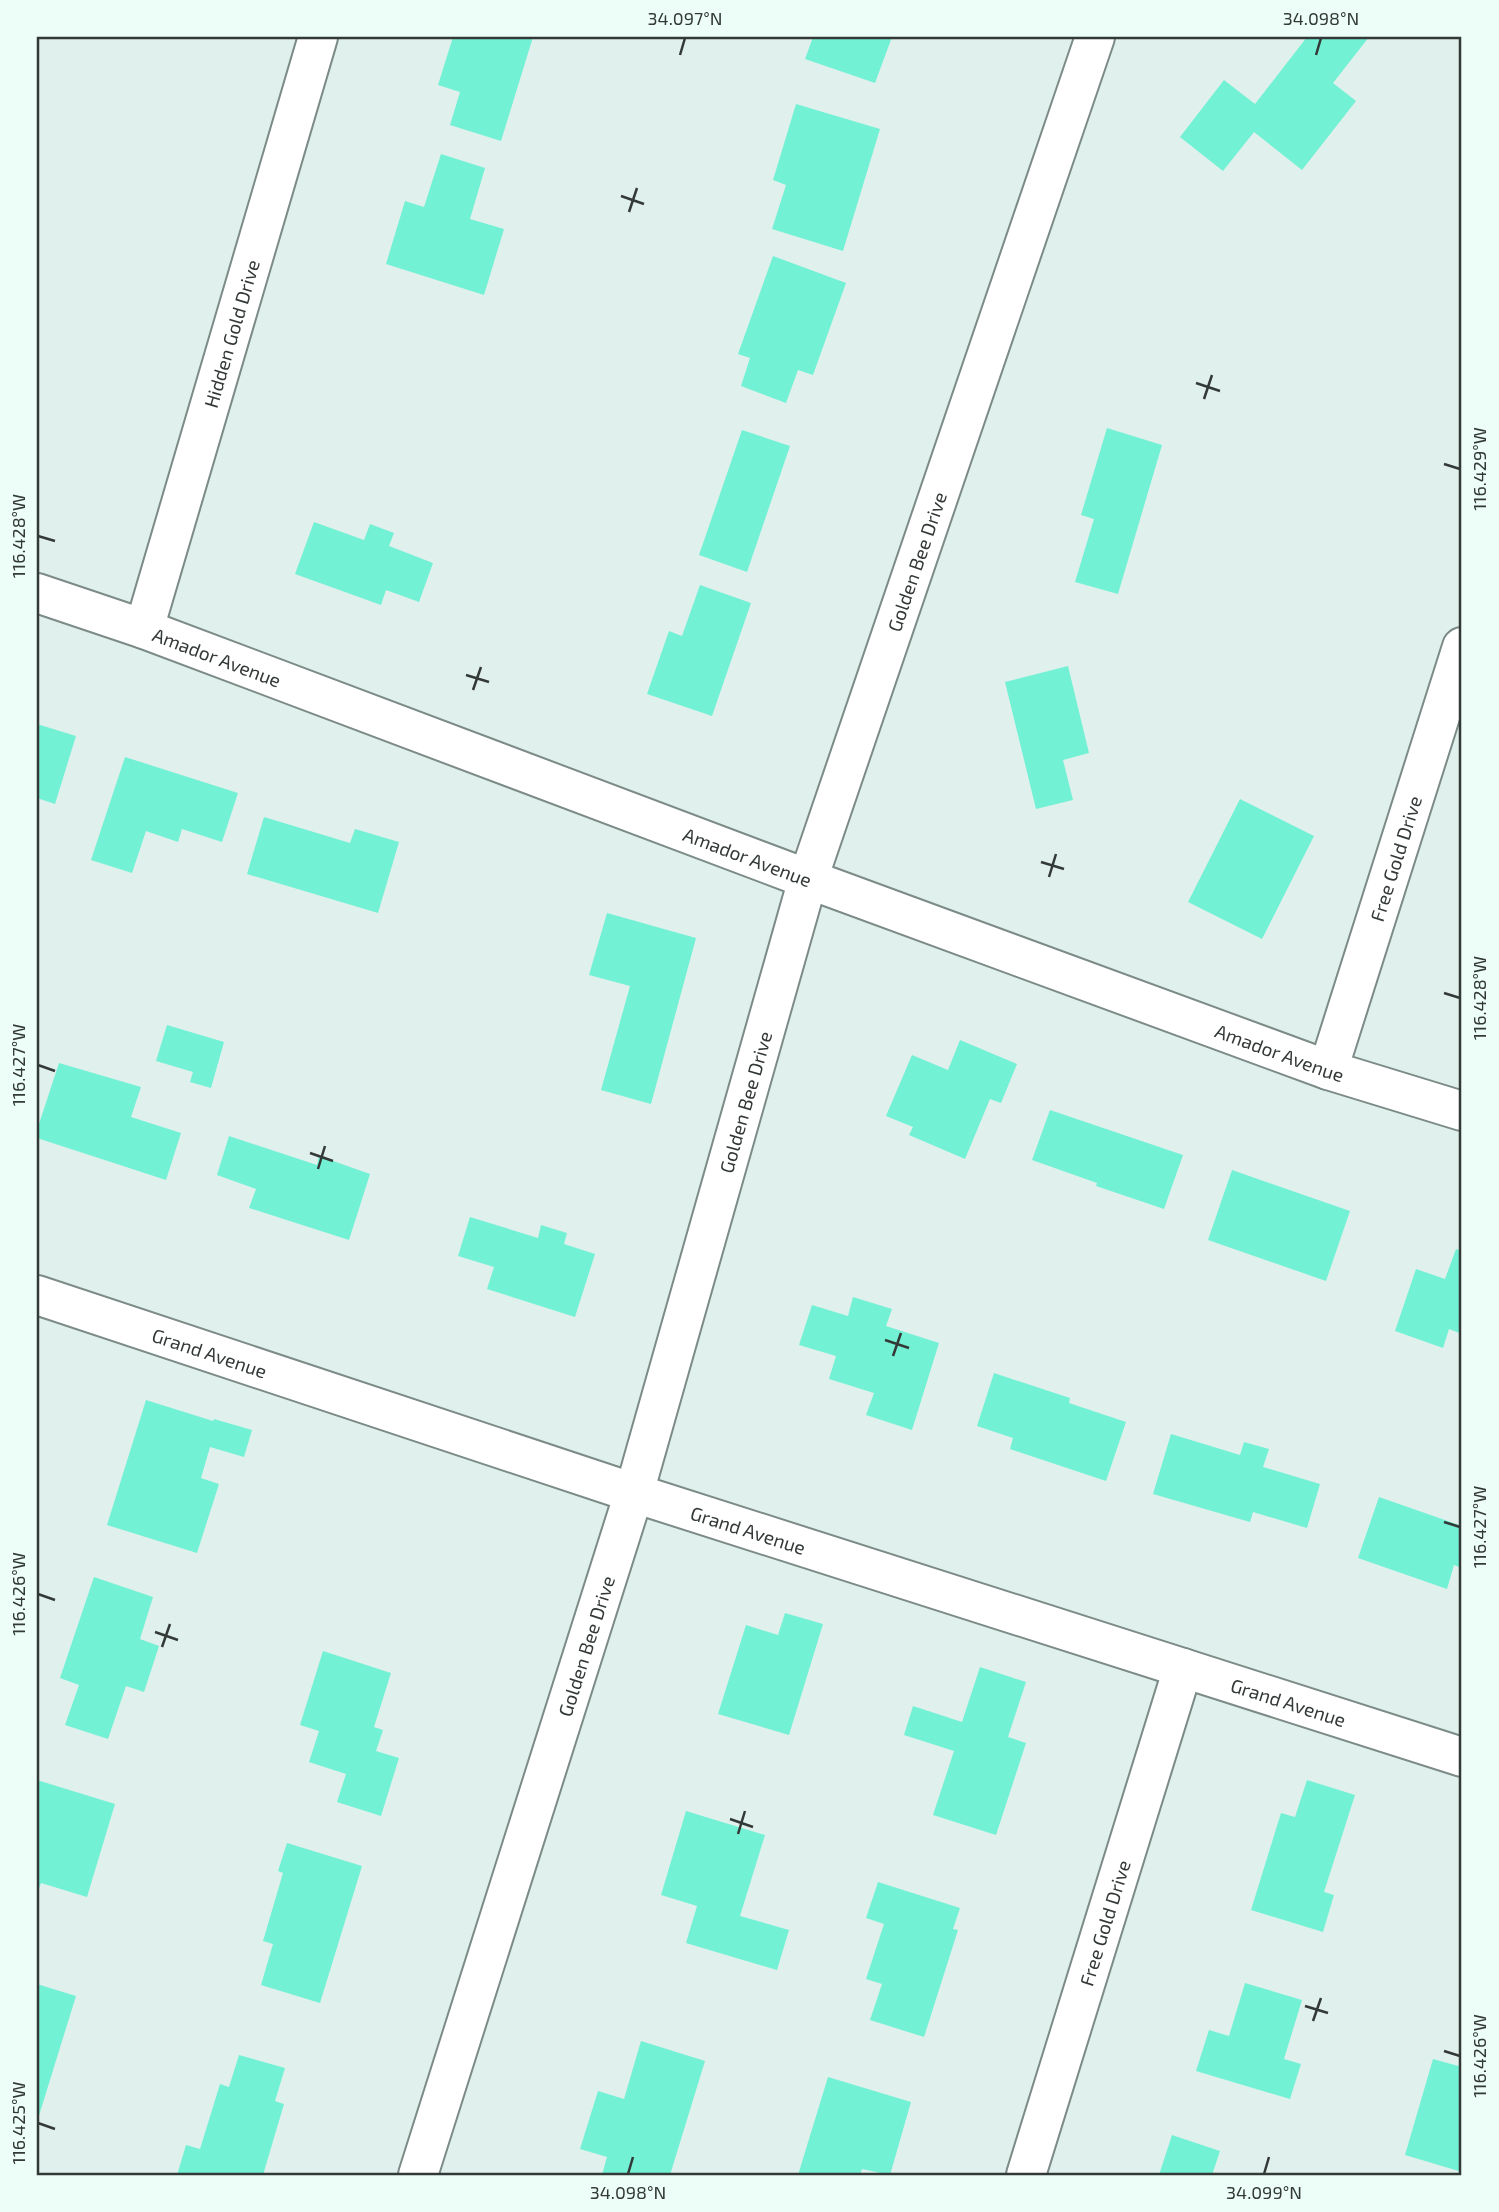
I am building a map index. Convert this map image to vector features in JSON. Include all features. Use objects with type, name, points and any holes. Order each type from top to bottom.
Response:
[{"type":"street","name":"Hidden Gold Drive","points":[[144,629],[318,37]]},
{"type":"street","name":"Golden Bee Drive","points":[[418,2175],[634,1493],[808,879],[1094,37]]},
{"type":"street","name":"Amador Avenue","points":[[37,593],[144,629],[808,879],[1328,1070],[1462,1111]]},
{"type":"street","name":"Free Gold Drive","points":[[1328,1070],[1462,647]]},
{"type":"street","name":"Grand Avenue","points":[[38,1299],[634,1493],[1462,1757]]},
{"type":"street","name":"Free Gold Drive","points":[[1026,2175],[1183,1668]]},
{"type":"building","points":[[453,37],[533,37],[501,141],[450,125],[460,92],[438,85]]},
{"type":"building","points":[[813,37],[892,37],[875,83],[805,59]]},
{"type":"building","points":[[1307,37],[1369,37],[1333,83],[1356,101],[1302,170],[1254,132],[1223,171],[1180,137],[1224,80],[1255,104]]},
{"type":"building","points":[[796,104],[880,129],[843,251],[772,229],[786,185],[773,180]]},
{"type":"building","points":[[441,154],[485,168],[470,219],[504,229],[484,295],[386,264],[405,201],[424,207]]},
{"type":"building","points":[[773,256],[846,283],[813,375],[798,370],[786,403],[741,386],[750,358],[738,354]]},
{"type":"building","points":[[1107,428],[1162,445],[1118,594],[1075,582],[1094,519],[1081,515]]},
{"type":"building","points":[[742,430],[790,446],[747,572],[699,555]]},
{"type":"building","points":[[314,522],[364,540],[370,524],[394,533],[389,546],[433,563],[419,602],[386,590],[381,605],[295,574]]},
{"type":"building","points":[[700,585],[751,603],[712,716],[647,694],[669,631],[682,636]]},
{"type":"building","points":[[1068,666],[1089,753],[1063,760],[1073,800],[1036,809],[1005,682]]},
{"type":"building","points":[[37,724],[76,736],[55,804],[37,798]]},
{"type":"building","points":[[125,757],[238,793],[222,842],[182,829],[178,842],[146,831],[132,873],[91,860]]},
{"type":"building","points":[[1240,799],[1314,836],[1262,939],[1188,902]]},
{"type":"building","points":[[264,817],[350,843],[355,829],[399,842],[378,913],[247,874]]},
{"type":"building","points":[[607,913],[696,938],[651,1104],[601,1090],[630,986],[589,975]]},
{"type":"building","points":[[167,1025],[224,1042],[211,1088],[190,1082],[193,1072],[156,1061]]},
{"type":"building","points":[[960,1040],[1017,1064],[1001,1103],[990,1099],[965,1159],[909,1135],[913,1127],[886,1116],[912,1055],[948,1070]]},
{"type":"building","points":[[59,1063],[141,1087],[131,1117],[181,1133],[166,1180],[37,1138],[37,1130]]},
{"type":"building","points":[[1050,1110],[1183,1155],[1164,1209],[1096,1186],[1097,1183],[1032,1160]]},
{"type":"building","points":[[229,1136],[317,1165],[319,1156],[370,1174],[349,1240],[249,1208],[256,1189],[217,1175]]},
{"type":"building","points":[[1232,1170],[1350,1211],[1326,1281],[1208,1240]]},
{"type":"building","points":[[470,1217],[538,1238],[541,1225],[567,1233],[564,1244],[595,1254],[575,1317],[487,1289],[494,1267],[458,1256]]},
{"type":"building","points":[[1456,1249],[1462,1251],[1462,1334],[1449,1329],[1443,1348],[1395,1331],[1416,1269],[1445,1279]]},
{"type":"building","points":[[853,1297],[892,1309],[886,1326],[939,1343],[912,1430],[866,1415],[874,1393],[829,1379],[836,1356],[799,1345],[812,1305],[848,1316]]},
{"type":"building","points":[[994,1373],[1070,1398],[1069,1403],[1126,1422],[1106,1481],[1010,1449],[1013,1438],[977,1426]]},
{"type":"building","points":[[146,1400],[252,1430],[244,1457],[210,1447],[201,1478],[219,1484],[197,1553],[107,1525]]},
{"type":"building","points":[[1171,1434],[1240,1455],[1244,1442],[1269,1449],[1263,1467],[1320,1484],[1307,1528],[1253,1512],[1250,1522],[1153,1494]]},
{"type":"building","points":[[1379,1497],[1462,1526],[1462,1568],[1454,1565],[1447,1589],[1358,1558]]},
{"type":"building","points":[[94,1577],[153,1597],[140,1639],[159,1646],[144,1692],[126,1686],[108,1739],[65,1725],[79,1685],[60,1678]]},
{"type":"building","points":[[785,1613],[823,1624],[789,1735],[718,1714],[746,1625],[778,1635]]},
{"type":"building","points":[[323,1651],[391,1673],[374,1727],[383,1730],[376,1751],[399,1758],[381,1816],[337,1802],[346,1774],[309,1762],[319,1731],[300,1725]]},
{"type":"building","points":[[980,1667],[1026,1682],[1008,1737],[1026,1743],[996,1835],[933,1815],[954,1751],[904,1735],[913,1706],[962,1722]]},
{"type":"building","points":[[37,1780],[115,1804],[87,1897],[41,1883],[37,1894]]},
{"type":"building","points":[[1307,1780],[1355,1795],[1324,1892],[1334,1895],[1323,1932],[1251,1910],[1281,1813],[1295,1817]]},
{"type":"building","points":[[686,1811],[765,1835],[740,1916],[789,1930],[777,1970],[686,1943],[697,1906],[661,1895]]},
{"type":"building","points":[[287,1843],[362,1866],[320,2003],[261,1985],[273,1944],[263,1941],[283,1873],[278,1871]]},
{"type":"building","points":[[878,1882],[960,1908],[953,1929],[958,1930],[924,2037],[870,2020],[882,1984],[866,1979],[884,1924],[866,1918]]},
{"type":"building","points":[[1245,1983],[1302,2000],[1284,2059],[1301,2064],[1290,2099],[1196,2071],[1209,2030],[1229,2036]]},
{"type":"building","points":[[37,1984],[76,1996],[37,2122]]},
{"type":"building","points":[[641,2041],[705,2061],[670,2175],[602,2175],[607,2157],[580,2149],[598,2091],[624,2099]]},
{"type":"building","points":[[239,2055],[285,2068],[275,2101],[284,2104],[263,2175],[177,2175],[186,2145],[200,2149],[220,2084],[229,2087]]},
{"type":"building","points":[[1433,2059],[1462,2067],[1462,2172],[1405,2155]]},
{"type":"building","points":[[828,2077],[911,2102],[890,2175],[862,2169],[860,2175],[798,2175]]},
{"type":"building","points":[[1172,2135],[1220,2151],[1212,2175],[1159,2175]]}]
